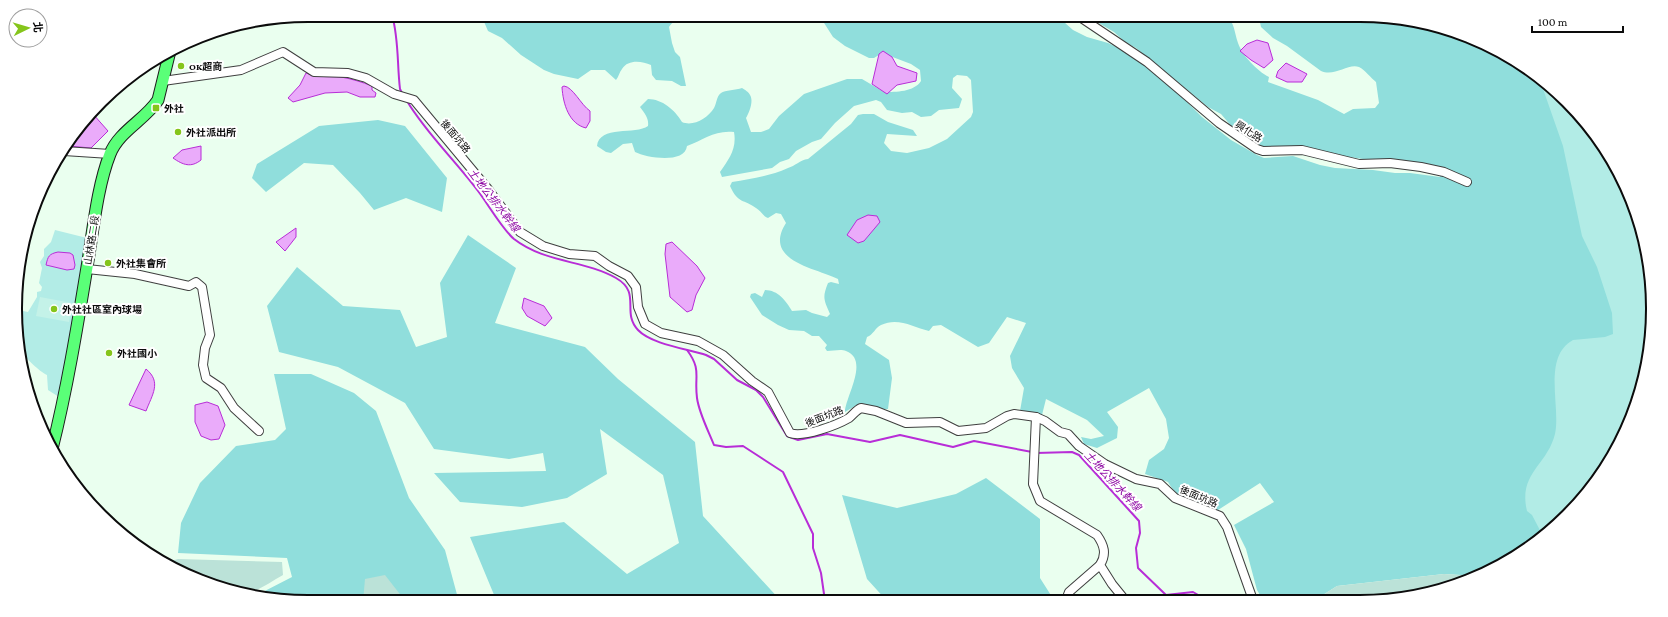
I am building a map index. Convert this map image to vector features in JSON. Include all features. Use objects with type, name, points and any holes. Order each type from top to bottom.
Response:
[{"type":"main road","name":"山林路二段","points":[[54,440],[65,396],[96,212],[110,154],[123,134],[154,107],[158,100],[168,58]]},
{"type":"street","name":"興化路","points":[[1087,22],[1147,62],[1219,123],[1257,149],[1263,151],[1302,150],[1359,164],[1390,163],[1421,167],[1444,172],[1467,182]]},
{"type":"street","name":"後面坑路","points":[[163,81],[249,68],[279,52],[283,52],[314,72],[348,73],[366,78],[401,97],[411,99],[418,105],[488,189],[520,232],[543,246],[570,254],[596,256],[608,266],[628,276],[636,288],[638,307],[645,324],[661,333],[698,341],[723,355],[752,381],[768,392],[790,433],[801,435],[825,427],[847,419],[861,408],[876,411],[906,423],[940,422],[958,430],[986,428],[1007,416],[1014,414],[1036,417],[1060,432],[1068,434],[1079,446],[1105,464],[1136,479],[1160,484],[1175,498],[1220,516],[1227,527],[1251,595]]},
{"type":"street","points":[[69,151],[110,154]]},
{"type":"street","points":[[87,269],[135,274],[189,286],[196,282],[202,288],[210,335],[205,348],[204,359],[206,378],[221,388],[234,408],[259,431]]},
{"type":"street","points":[[1036,417],[1033,484],[1040,501],[1097,535],[1103,544],[1104,558],[1100,565],[1068,592],[1067,595]]},
{"type":"street","points":[[1100,565],[1121,595]]},
{"type":"shaded area","points":[[484,22],[674,22],[669,27],[672,43],[675,52],[680,57],[686,86],[681,86],[672,81],[656,80],[652,75],[651,65],[639,62],[631,62],[625,66],[621,70],[616,80],[605,70],[591,70],[578,79],[554,74],[544,70],[521,55],[502,38],[488,31]]},
{"type":"shaded area","points":[[823,22],[1064,22],[1073,30],[1087,37],[1108,43],[1127,52],[1165,80],[1202,117],[1231,140],[1264,158],[1293,156],[1320,165],[1335,168],[1410,173],[1440,177],[1441,167],[1405,161],[1370,160],[1280,147],[1259,147],[1238,134],[1221,114],[1208,107],[1136,48],[1097,22],[1231,22],[1243,53],[1255,67],[1269,77],[1268,82],[1318,100],[1344,114],[1353,109],[1375,108],[1379,103],[1376,82],[1363,70],[1355,66],[1331,72],[1321,71],[1287,46],[1273,38],[1261,27],[1260,22],[1360,22],[1397,24],[1452,37],[1503,60],[1519,70],[1543,89],[1563,146],[1582,236],[1597,267],[1612,313],[1613,334],[1605,337],[1573,340],[1564,348],[1558,358],[1555,370],[1555,434],[1551,445],[1526,487],[1525,498],[1527,511],[1532,515],[1540,531],[1503,557],[1464,575],[1444,574],[1337,586],[1323,595],[1260,595],[1257,590],[1246,549],[1234,525],[1274,502],[1260,483],[1218,510],[1190,501],[1178,494],[1168,482],[1145,474],[1149,460],[1164,449],[1169,438],[1166,419],[1149,388],[1107,412],[1118,427],[1117,438],[1097,448],[1084,444],[1081,437],[1091,439],[1104,436],[1087,420],[1046,399],[1042,415],[1020,411],[1024,388],[1012,368],[1010,356],[1026,323],[1007,317],[989,343],[978,347],[941,325],[933,326],[929,331],[899,322],[881,325],[867,337],[865,344],[889,360],[892,378],[888,409],[877,409],[860,403],[845,412],[856,370],[856,362],[853,356],[844,350],[827,351],[825,348],[827,345],[819,336],[812,336],[804,331],[789,330],[778,325],[762,315],[750,297],[751,294],[755,293],[762,297],[765,290],[770,290],[778,294],[792,311],[806,310],[827,317],[830,314],[824,299],[826,288],[828,283],[831,282],[839,284],[838,279],[795,261],[786,255],[781,246],[780,236],[786,223],[781,214],[776,213],[768,218],[766,217],[752,205],[736,196],[730,186],[732,182],[774,173],[808,159],[851,124],[858,115],[863,114],[874,114],[888,122],[913,130],[917,136],[887,134],[884,143],[891,151],[907,153],[929,148],[947,139],[971,117],[973,112],[971,80],[967,76],[957,75],[953,78],[952,88],[962,99],[959,108],[939,110],[931,116],[921,117],[912,112],[902,113],[887,110],[881,102],[876,100],[854,106],[835,123],[821,139],[796,151],[789,159],[780,162],[772,168],[722,177],[720,172],[733,149],[735,138],[734,132],[721,132],[709,136],[687,146],[685,152],[680,155],[665,158],[648,156],[635,152],[632,143],[623,144],[611,153],[606,152],[597,146],[599,139],[604,135],[642,129],[648,126],[647,118],[640,107],[648,99],[653,99],[663,103],[676,113],[682,122],[691,123],[700,121],[711,112],[718,96],[721,93],[742,88],[749,93],[751,98],[751,107],[746,118],[751,132],[761,132],[769,129],[779,116],[804,94],[847,79],[862,79],[884,92],[909,89],[918,85],[921,81],[920,70],[911,64],[882,53],[874,58],[869,58],[845,46],[833,37]]},
{"type":"shaded area","points":[[1257,40],[1268,43],[1273,60],[1264,68],[1240,51],[1247,44]]},
{"type":"shaded area","points":[[883,51],[892,57],[897,66],[917,73],[916,81],[897,85],[887,94],[872,84],[879,54]]},
{"type":"shaded area","points":[[1286,63],[1307,74],[1302,82],[1287,82],[1276,77],[1278,71]]},
{"type":"shaded area","points":[[1522,72],[1548,93],[1575,120],[1598,149],[1608,165],[1631,216],[1636,234],[1644,271],[1646,308],[1644,346],[1631,401],[1608,452],[1598,468],[1562,511],[1531,538],[1513,496]]},
{"type":"shaded area","points":[[306,73],[319,76],[341,77],[364,83],[372,86],[372,90],[376,93],[375,97],[360,97],[347,92],[325,93],[293,102],[288,98],[300,85]]},
{"type":"shaded area","points":[[564,86],[571,89],[583,105],[590,111],[590,121],[586,128],[580,126],[571,118],[564,100],[562,87]]},
{"type":"shaded area","points":[[96,117],[108,131],[91,148],[72,146]]},
{"type":"shaded area","points":[[378,120],[405,126],[447,178],[442,212],[406,198],[374,210],[333,165],[304,163],[266,192],[252,178],[257,164],[319,126]]},
{"type":"shaded area","points":[[201,146],[201,160],[194,164],[187,165],[173,158],[182,150]]},
{"type":"shaded area","points":[[868,215],[877,216],[880,222],[864,241],[858,243],[847,235],[857,220]]},
{"type":"shaded area","points":[[296,228],[296,237],[285,251],[276,242]]},
{"type":"shaded area","points":[[55,230],[87,238],[59,397],[48,390],[47,375],[27,359],[24,346],[22,314],[23,311],[28,312],[37,297],[37,292],[41,291],[42,287],[39,283],[42,268],[40,262],[44,256],[44,249],[51,242]]},
{"type":"shaded area","points":[[468,235],[516,268],[495,323],[585,347],[618,379],[695,442],[703,516],[775,595],[494,595],[470,537],[564,522],[627,574],[679,543],[663,475],[600,429],[607,474],[567,498],[522,507],[460,502],[434,473],[546,471],[543,453],[509,459],[434,449],[405,403],[338,367],[279,352],[267,306],[297,267],[343,306],[400,310],[416,347],[447,337],[440,283]]},
{"type":"shaded area","points":[[672,242],[697,266],[705,278],[696,295],[692,310],[687,312],[670,297],[665,254],[666,244]]},
{"type":"shaded area","points":[[58,252],[70,253],[73,255],[75,265],[74,269],[67,270],[46,265],[49,256]]},
{"type":"shaded area","name":"外社社區室內球場","points":[[40,297],[72,303],[69,322],[36,316]]},
{"type":"shaded area","points":[[524,298],[544,306],[552,318],[545,326],[527,316],[522,308]]},
{"type":"shaded area","points":[[146,369],[154,379],[155,384],[153,394],[146,411],[129,405]]},
{"type":"shaded area","points":[[274,374],[311,374],[354,393],[376,411],[409,498],[445,550],[457,595],[308,595],[271,593],[264,591],[292,577],[287,558],[178,553],[181,523],[200,483],[236,446],[275,440],[286,429]]},
{"type":"shaded area","points":[[207,402],[218,406],[225,425],[219,439],[211,440],[201,436],[195,422],[195,405]]},
{"type":"shaded area","points":[[986,478],[1040,519],[1040,578],[1051,595],[882,595],[867,579],[842,495],[897,508],[956,494]]},
{"type":"shaded area","points":[[178,559],[282,562],[283,575],[257,590],[216,580],[173,561]]},
{"type":"shaded area","points":[[1444,574],[1464,575],[1434,585],[1397,593],[1323,595],[1337,586]]},
{"type":"shaded area","points":[[385,575],[401,595],[364,595],[365,579]]},
{"type":"waterway","name":"土地公排水幹線","points":[[394,22],[397,43],[400,89],[402,93]]},
{"type":"waterway","name":"土地公排水幹線","points":[[407,101],[423,124],[482,196],[509,235],[526,247],[539,253],[604,272],[616,278],[624,284],[628,290],[630,296],[631,316],[633,323],[638,330],[651,339],[670,346],[706,355],[714,359],[737,380],[756,390],[763,397],[787,436],[798,440],[827,434],[870,442],[900,435],[953,447],[974,441],[1032,452]]},
{"type":"waterway","points":[[687,350],[692,357],[696,368],[696,390],[700,410],[714,445],[726,447],[743,446],[783,472],[813,534],[813,548],[821,573],[824,595]]},
{"type":"waterway","name":"土地公排水幹線","points":[[1036,453],[1072,452],[1079,455],[1139,521],[1140,533],[1136,548],[1138,568],[1166,595]]},
{"type":"waterway","name":"土地公排水幹線","points":[[1166,595],[1193,592],[1198,595]]},
{"type":"place","name":"OK超商","points":[[181,66]]},
{"type":"place","name":"外社","points":[[156,108]]},
{"type":"place","name":"外社派出所","points":[[178,132]]},
{"type":"place","name":"外社集會所","points":[[108,263]]},
{"type":"place","name":"外社社區室內球場","points":[[54,309]]},
{"type":"place","name":"外社國小","points":[[109,353]]}]
